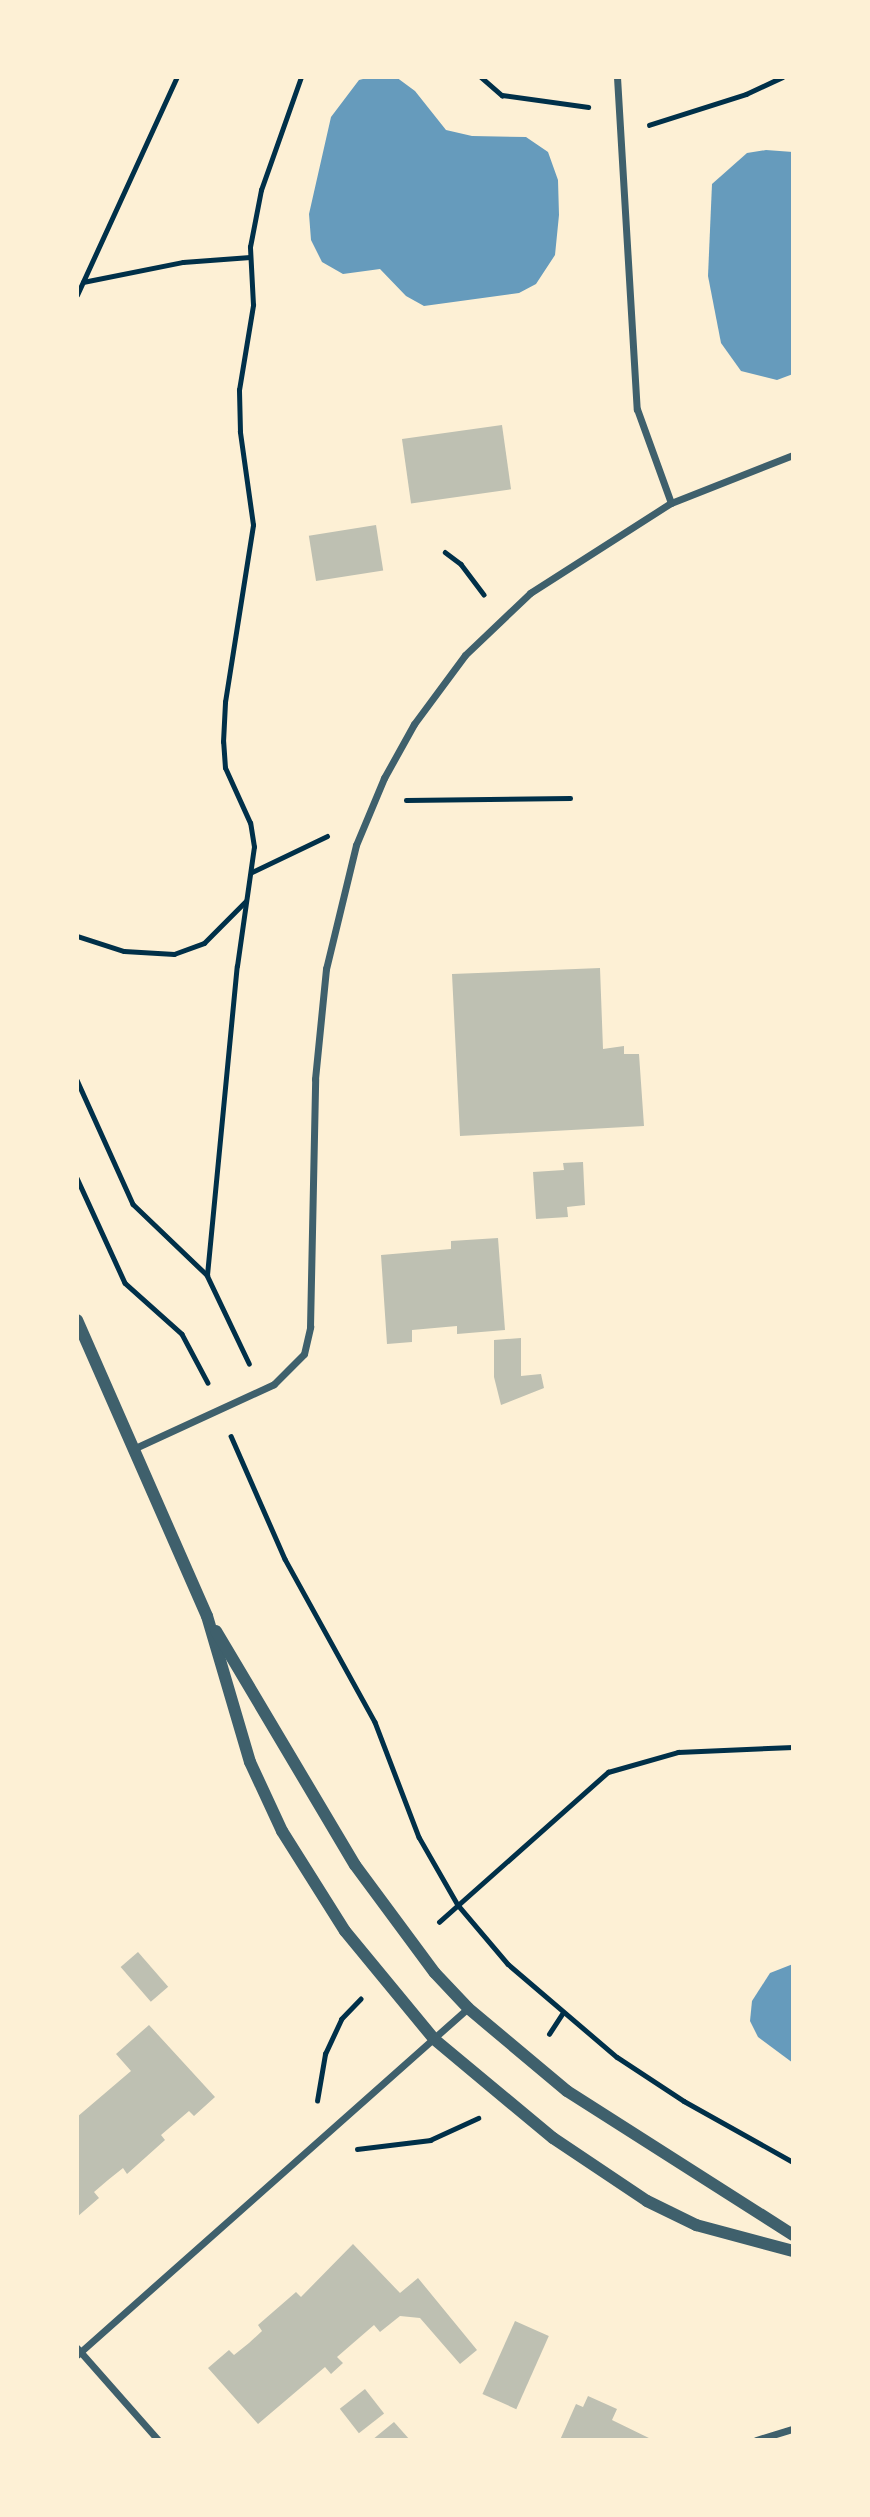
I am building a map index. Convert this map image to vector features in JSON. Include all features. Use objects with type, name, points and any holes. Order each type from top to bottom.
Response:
[{"type":"street","points":[[617,77],[637,409],[671,503]]},
{"type":"street","points":[[134,1449],[262,1390],[295,1368],[308,1341],[314,1102],[324,991],[344,887],[368,815],[430,700],[501,617],[530,593],[671,503],[793,455]]},
{"type":"street","points":[[77,1320],[207,1616],[250,1762],[282,1831],[315,1888],[380,1976],[434,2039],[501,2097],[647,2200],[696,2225],[793,2251]]},
{"type":"street","points":[[207,1616],[285,1740],[327,1821],[413,1944],[468,2008],[530,2062],[643,2143],[793,2235]]},
{"type":"street","points":[[158,2440],[78,2351],[468,2008]]},
{"type":"street","points":[[756,2440],[793,2429]]},
{"type":"path","points":[[77,295],[177,77]]},
{"type":"path","points":[[207,1275],[237,966],[252,872],[250,823],[225,768],[223,742],[225,702],[253,525],[240,432],[239,390],[253,305],[250,257],[261,191],[302,77]]},
{"type":"path","points":[[83,282],[183,262],[250,257]]},
{"type":"path","points":[[445,552],[461,564],[501,617]]},
{"type":"path","points":[[374,801],[570,798]]},
{"type":"path","points":[[252,872],[368,815]]},
{"type":"path","points":[[77,936],[124,951],[174,954],[204,943],[247,900]]},
{"type":"path","points":[[77,1080],[133,1204],[207,1275],[262,1390]]},
{"type":"path","points":[[77,1178],[125,1283],[182,1334],[220,1410],[285,1559],[385,1743],[423,1847],[458,1905],[508,1964],[562,2014],[684,2101],[793,2162]]},
{"type":"path","points":[[413,1944],[608,1772],[678,1752],[793,1747]]},
{"type":"path","points":[[380,1976],[341,2019],[325,2054],[313,2146],[379,2150],[430,2140],[476,2120],[501,2097]]},
{"type":"path","points":[[530,2062],[562,2014]]},
{"type":"water","points":[[396,77],[415,91],[446,130],[472,136],[526,137],[548,152],[558,180],[559,215],[555,255],[536,284],[519,293],[424,306],[406,296],[380,269],[343,274],[322,262],[311,240],[309,214],[331,117],[359,80]]},
{"type":"water","points":[[766,150],[793,152],[793,374],[777,380],[741,371],[721,343],[708,276],[712,184],[747,153]]},
{"type":"water","points":[[793,1964],[793,2063],[758,2037],[750,2021],[752,2001],[770,1973]]},
{"type":"building","points":[[502,425],[511,489],[411,503],[402,439]]},
{"type":"building","points":[[376,525],[383,570],[316,581],[309,536]]},
{"type":"building","points":[[600,968],[603,1049],[624,1046],[624,1054],[639,1054],[644,1126],[460,1136],[452,974]]},
{"type":"building","points":[[583,1162],[585,1205],[567,1207],[568,1217],[536,1219],[533,1172],[564,1170],[563,1163]]},
{"type":"building","points":[[498,1238],[505,1330],[457,1334],[457,1326],[412,1330],[412,1342],[387,1344],[381,1255],[451,1249],[451,1241]]},
{"type":"building","points":[[521,1338],[521,1376],[541,1374],[544,1388],[501,1405],[494,1377],[494,1340]]},
{"type":"building","points":[[138,1952],[168,1987],[151,2002],[121,1967]]},
{"type":"building","points":[[149,2025],[215,2097],[194,2116],[189,2111],[161,2135],[165,2140],[127,2174],[123,2168],[94,2192],[99,2198],[77,2217],[77,2117],[131,2071],[116,2054]]},
{"type":"building","points":[[353,2244],[400,2293],[418,2278],[477,2350],[460,2364],[420,2318],[400,2316],[380,2332],[374,2325],[337,2357],[343,2363],[331,2374],[325,2367],[258,2424],[208,2368],[229,2350],[234,2355],[249,2343],[262,2331],[258,2325],[296,2292],[301,2297]]},
{"type":"building","points":[[515,2321],[549,2336],[516,2409],[482,2394]]},
{"type":"building","points":[[365,2389],[384,2413],[359,2433],[340,2409]]},
{"type":"building","points":[[588,2396],[617,2409],[612,2420],[653,2440],[560,2440],[576,2404],[583,2407]]},
{"type":"building","points":[[394,2422],[410,2440],[372,2440]]}]
